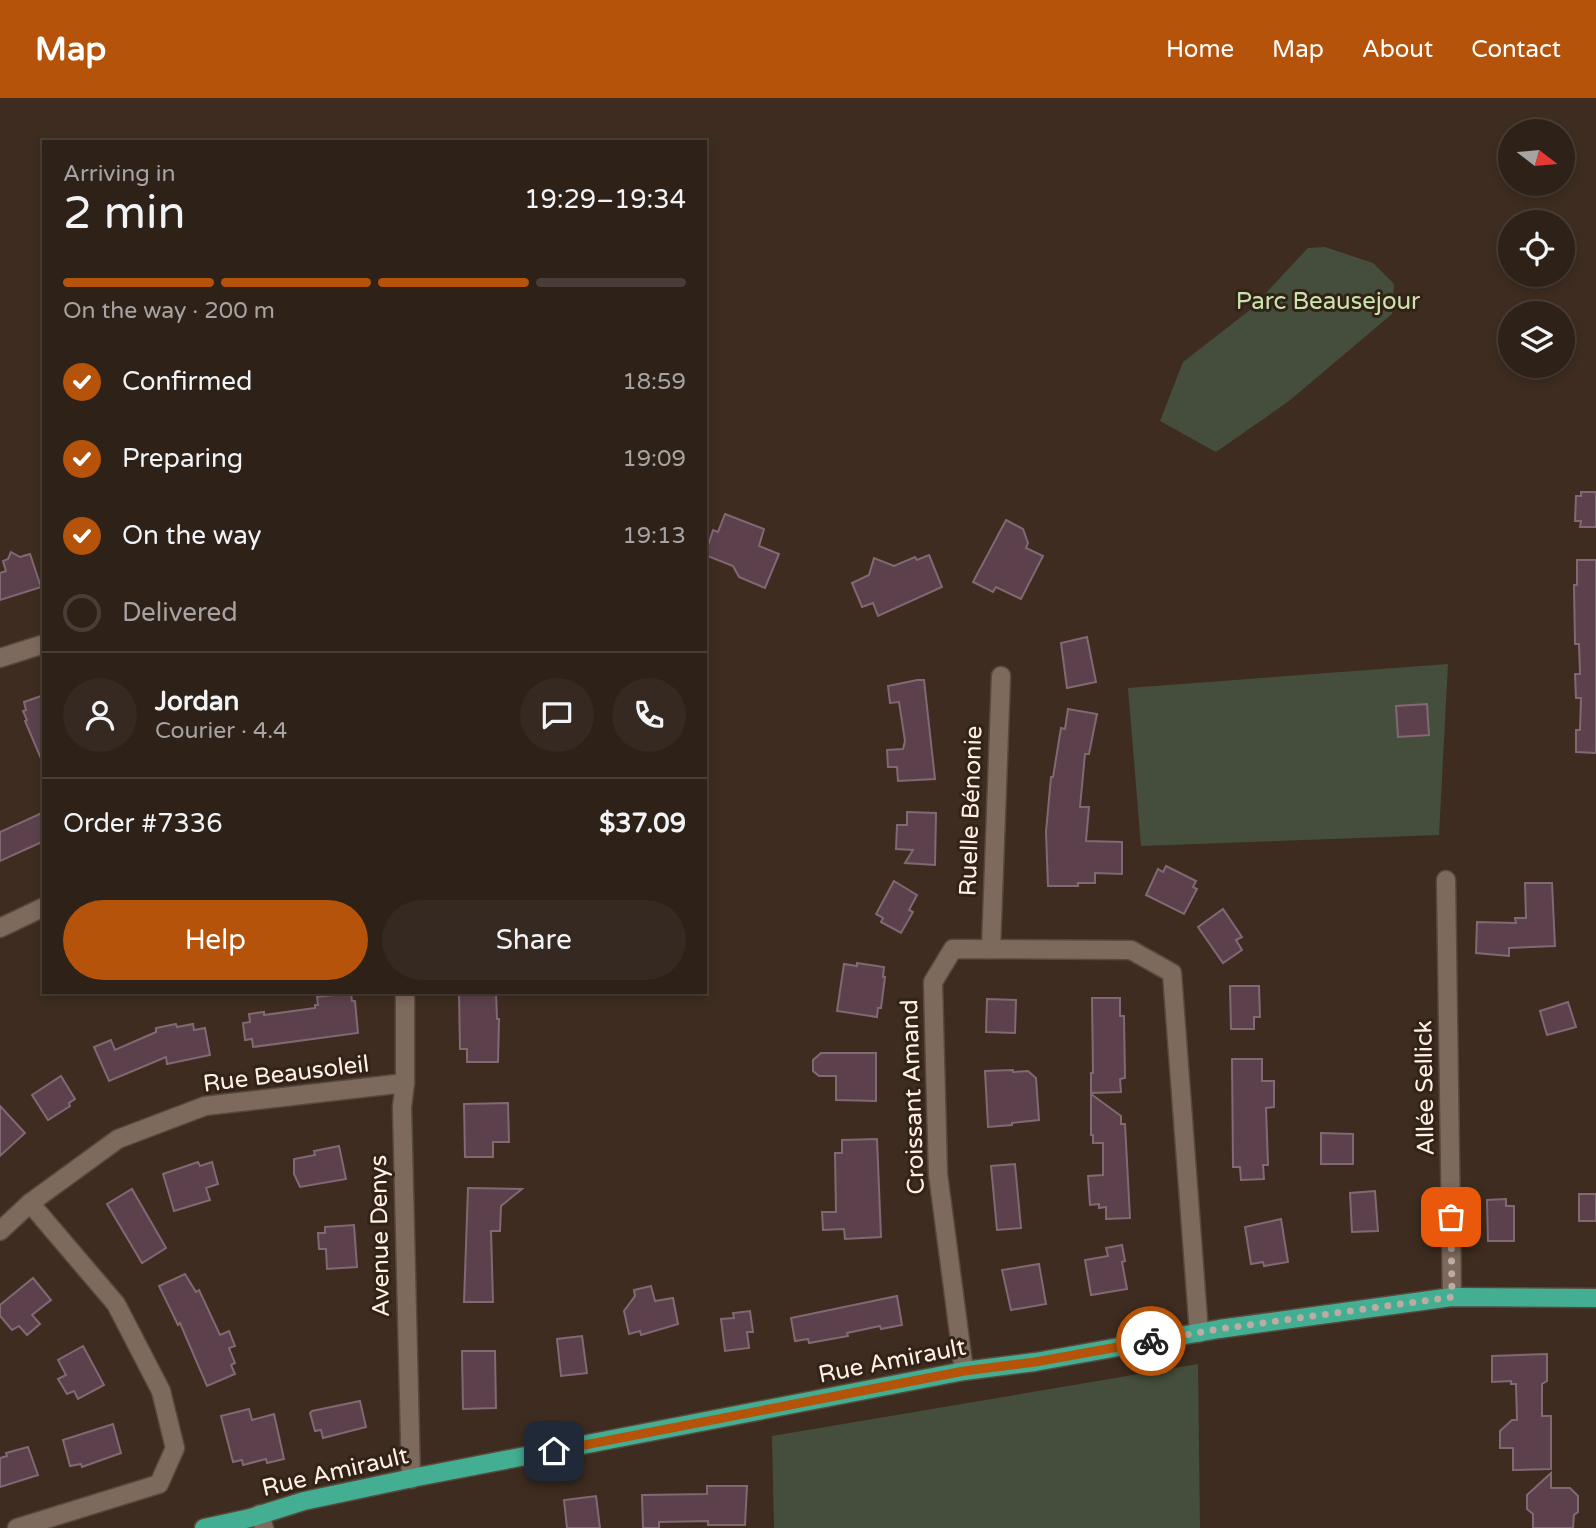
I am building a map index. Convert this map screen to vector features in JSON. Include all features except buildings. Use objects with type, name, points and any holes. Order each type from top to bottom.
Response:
[{"type":"main road","name":"Rue Amirault","points":[[204,1528],[262,1521],[304,1501],[964,1371],[1035,1362],[1199,1333],[1452,1297],[1596,1298]]},
{"type":"street","points":[[0,658],[42,645]]},
{"type":"street","name":"Ruelle Bénonie","points":[[992,949],[1001,676]]},
{"type":"street","name":"Allée Sellick","points":[[1446,880],[1452,1297]]},
{"type":"street","points":[[0,928],[42,908]]},
{"type":"street","name":"Croissant Amand","points":[[964,1371],[938,1174],[933,982],[953,948],[1131,950],[1172,973],[1199,1333]]},
{"type":"street","name":"Avenue Denys","points":[[405,994],[405,1083],[402,1107],[411,1479]]},
{"type":"street","name":"Rue Beausoleil","points":[[0,1231],[30,1203],[118,1139],[205,1106],[405,1083]]},
{"type":"street","points":[[17,1528],[159,1484],[175,1448],[162,1391],[116,1304],[30,1203]]},
{"type":"green space","name":"Parc Beausejour","points":[[1325,247],[1373,263],[1394,284],[1392,314],[1289,401],[1216,452],[1160,421],[1183,362],[1250,310],[1308,248]]},
{"type":"green space","points":[[1448,664],[1439,835],[1141,846],[1128,688]]},
{"type":"green space","points":[[1198,1364],[1200,1528],[774,1528],[772,1436]]},
{"type":"way so far","points":[[1151,1341],[1452,1297],[1451,1217]]},
{"type":"route","points":[[554,1451],[964,1371],[1035,1362],[1151,1341]]}]
